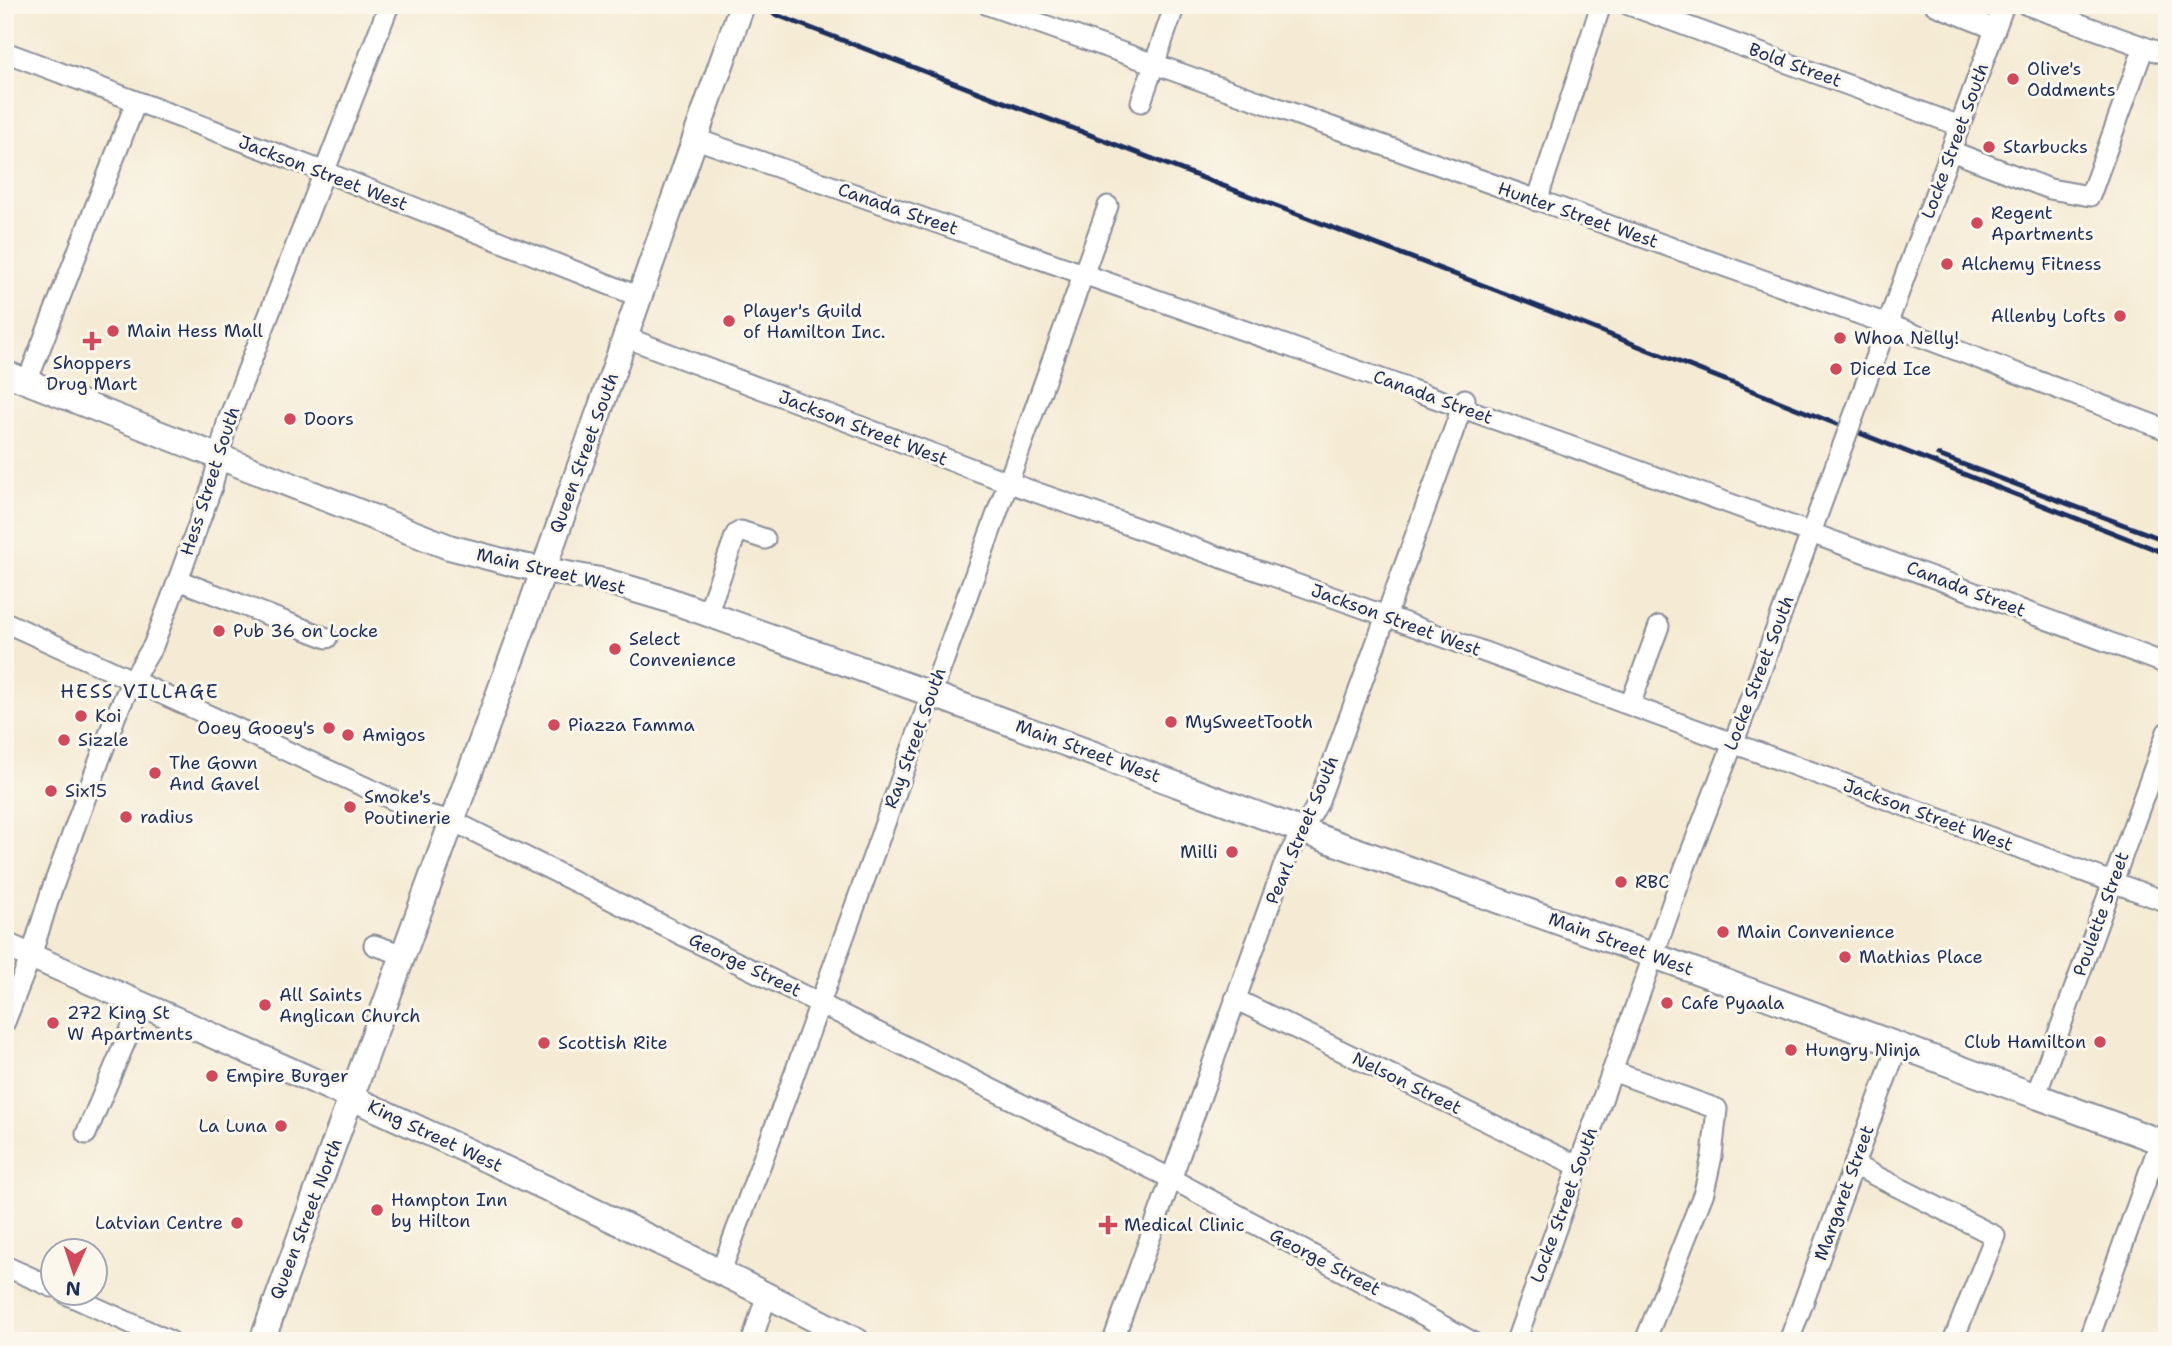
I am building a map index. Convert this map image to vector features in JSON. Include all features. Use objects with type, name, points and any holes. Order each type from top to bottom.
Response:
[{"type":"main road","name":"Queen Street South","points":[[352,1097],[543,569],[742,5]]},
{"type":"main road","name":"Main Street West","points":[[16,378],[449,547],[605,581],[707,614],[1653,955],[2163,1143]]},
{"type":"main road","name":"King Street West","points":[[5,945],[352,1097],[720,1271],[857,1341]]},
{"type":"main road","name":"Queen Street North","points":[[262,1341],[352,1097]]},
{"type":"street","name":"Hess Street South","points":[[5,1022],[107,740],[133,679],[153,646],[178,580],[212,487],[227,423],[389,5]]},
{"type":"street","name":"Hunter Street West","points":[[988,5],[1887,324],[2167,430]]},
{"type":"street","points":[[1141,102],[1175,5]]},
{"type":"street","points":[[1538,201],[1601,5]]},
{"type":"street","name":"Bold Street","points":[[1629,5],[1960,125]]},
{"type":"street","points":[[1935,5],[1996,29]]},
{"type":"street","name":"Locke Street South","points":[[1516,1341],[1653,955],[1755,687],[2004,5]]},
{"type":"street","points":[[2027,5],[2167,55]]},
{"type":"street","points":[[1951,151],[2050,189],[2090,196],[2144,47]]},
{"type":"street","name":"Jackson Street West","points":[[5,52],[325,172],[640,297]]},
{"type":"street","points":[[16,378],[135,102]]},
{"type":"street","name":"Canada Street","points":[[696,139],[1463,403],[2167,664]]},
{"type":"street","name":"Ray Street South","points":[[720,1271],[1108,206]]},
{"type":"street","name":"Jackson Street West","points":[[625,337],[1007,482],[1386,616],[2167,902]]},
{"type":"street","name":"Pearl Street South","points":[[1113,1341],[1285,862],[1318,803],[1463,403]]},
{"type":"street","points":[[707,614],[736,534],[741,531],[765,539]]},
{"type":"street","points":[[178,580],[327,638]]},
{"type":"street","name":"George Street","points":[[5,622],[270,741],[296,757],[424,814],[453,821],[1172,1179],[1471,1341]]},
{"type":"street","points":[[1630,705],[1658,626]]},
{"type":"street","name":"Poulette Street","points":[[2036,1095],[2167,732]]},
{"type":"street","points":[[374,945],[404,955]]},
{"type":"street","name":"Nelson Street","points":[[1235,999],[1578,1166]]},
{"type":"street","points":[[86,1134],[141,1005]]},
{"type":"street","name":"Margaret Street","points":[[1789,1341],[1898,1045]]},
{"type":"street","points":[[1612,1071],[1717,1109],[1712,1156],[1704,1192],[1644,1341]]},
{"type":"street","points":[[2088,1341],[2163,1143]]},
{"type":"street","points":[[1854,1165],[1995,1236],[1953,1341]]},
{"type":"street","points":[[5,1266],[38,1281]]},
{"type":"street","points":[[752,1341],[766,1294]]},
{"type":"street","points":[[98,1308],[170,1341]]},
{"type":"railway","points":[[774,14],[1506,294],[2167,554]]},
{"type":"railway","points":[[1938,455],[2167,541]]},
{"type":"place","name":"Olive's Oddments","points":[[2013,79]]},
{"type":"place","name":"Starbucks","points":[[1989,147]]},
{"type":"place","name":"Regent Apartments","points":[[1977,223]]},
{"type":"place","name":"Alchemy Fitness","points":[[1947,264]]},
{"type":"place","name":"Allenby Lofts","points":[[2120,316]]},
{"type":"place","name":"Player's Guild of Hamilton Inc.","points":[[729,321]]},
{"type":"place","name":"Main Hess Mall","points":[[113,331]]},
{"type":"place","name":"Whoa Nelly!","points":[[1840,338]]},
{"type":"place","name":"Shoppers Drug Mart","points":[[92,341]]},
{"type":"place","name":"Diced Ice","points":[[1836,369]]},
{"type":"place","name":"Doors","points":[[290,419]]},
{"type":"place","name":"Pub 36 on Locke","points":[[219,631]]},
{"type":"place","name":"Select Convenience","points":[[615,649]]},
{"type":"place","name":"Koi","points":[[81,716]]},
{"type":"place","name":"MySweetTooth","points":[[1171,722]]},
{"type":"place","name":"Piazza Famma","points":[[554,725]]},
{"type":"place","name":"Ooey Gooey's","points":[[329,728]]},
{"type":"place","name":"Amigos","points":[[348,735]]},
{"type":"place","name":"Sizzle","points":[[64,740]]},
{"type":"place","name":"The Gown And Gavel","points":[[155,773]]},
{"type":"place","name":"Six15","points":[[51,791]]},
{"type":"place","name":"Smoke's Poutinerie","points":[[350,807]]},
{"type":"place","name":"radius","points":[[126,817]]},
{"type":"place","name":"Milli","points":[[1232,852]]},
{"type":"place","name":"RBC","points":[[1621,882]]},
{"type":"place","name":"Main Convenience","points":[[1723,932]]},
{"type":"place","name":"Mathias Place","points":[[1845,957]]},
{"type":"place","name":"Cafe Pyaala","points":[[1667,1003]]},
{"type":"place","name":"All Saints Anglican Church","points":[[265,1005]]},
{"type":"place","name":"272 King St W Apartments","points":[[53,1023]]},
{"type":"place","name":"Club Hamilton","points":[[2100,1042]]},
{"type":"place","name":"Scottish Rite","points":[[544,1043]]},
{"type":"place","name":"Hungry Ninja","points":[[1791,1050]]},
{"type":"place","name":"Empire Burger","points":[[212,1076]]},
{"type":"place","name":"La Luna","points":[[281,1126]]},
{"type":"place","name":"Hampton Inn by Hilton","points":[[377,1210]]},
{"type":"place","name":"Latvian Centre","points":[[237,1223]]},
{"type":"place","name":"Medical Clinic","points":[[1108,1225]]},
{"type":"district","name":"HESS VILLAGE","points":[[140,691]]}]
